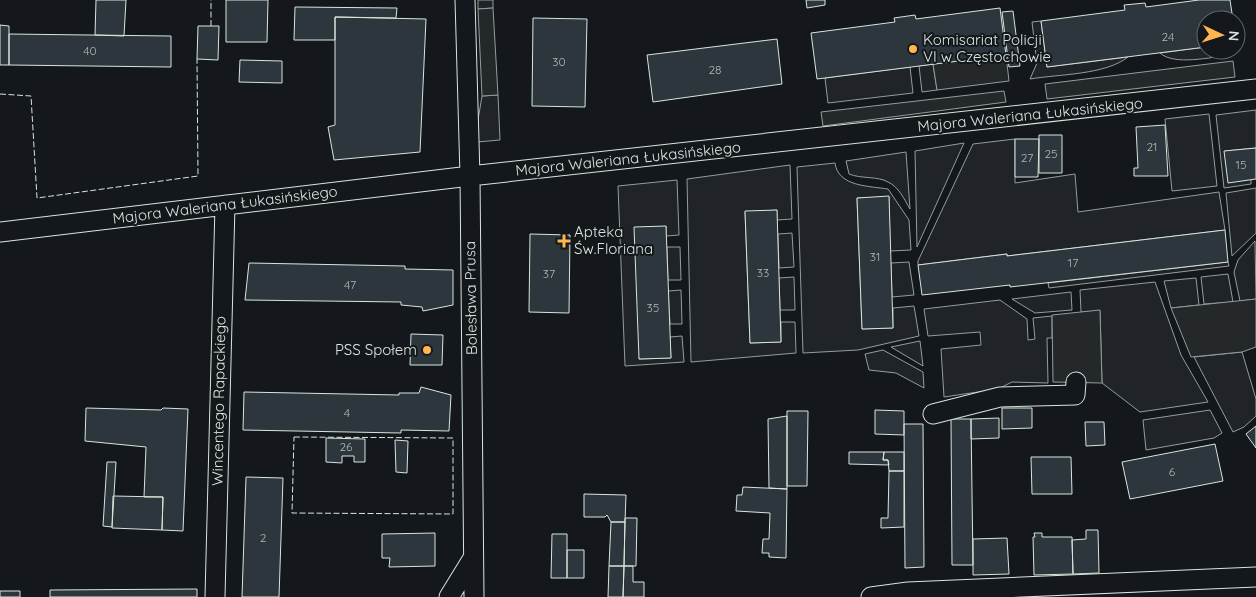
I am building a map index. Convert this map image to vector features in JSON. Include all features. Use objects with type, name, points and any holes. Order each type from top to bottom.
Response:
[{"type":"street","name":"Bolesława Prusa","points":[[465,0],[470,176],[474,597]]},
{"type":"street","name":"Majora Waleriana Łukasińskiego","points":[[0,232],[470,176],[1256,90]]},
{"type":"street","name":"Wincentego Rapackiego","points":[[215,597],[225,205]]},
{"type":"street","points":[[933,414],[1000,397],[1075,395],[1076,382]]},
{"type":"street","points":[[449,597],[474,558]]},
{"type":"street","points":[[871,597],[908,592],[1256,577]]},
{"type":"shaded area","points":[[478,0],[493,0],[493,8],[478,9]]},
{"type":"shaded area","points":[[493,8],[498,95],[482,96],[478,9]]},
{"type":"shaded area","points":[[1041,21],[1047,67],[1128,57],[1118,63],[1095,71],[1030,79],[1037,63],[1032,22]]},
{"type":"shaded area","points":[[1196,48],[1196,60],[1174,59],[1160,53]]},
{"type":"shaded area","points":[[1006,55],[1009,81],[937,90],[933,64]]},
{"type":"shaded area","points":[[1233,61],[1235,77],[1047,99],[1045,84]]},
{"type":"shaded area","points":[[933,64],[937,90],[922,92],[919,66]]},
{"type":"shaded area","points":[[910,67],[913,93],[828,103],[825,78]]},
{"type":"shaded area","points":[[1004,91],[1006,102],[823,126],[821,112]]},
{"type":"shaded area","points":[[498,95],[500,140],[477,142],[482,96]]},
{"type":"shaded area","points":[[1256,110],[1256,148],[1225,151],[1251,180],[1251,184],[1224,188],[1216,115]]},
{"type":"shaded area","points":[[1209,114],[1217,186],[1172,191],[1165,119]]},
{"type":"shaded area","points":[[1015,139],[1015,183],[1075,174],[1078,212],[1219,192],[1225,230],[918,265],[918,261],[973,144]]},
{"type":"shaded area","points":[[964,143],[917,247],[915,151]]},
{"type":"shaded area","points":[[906,152],[910,209],[892,184],[884,180],[849,174],[846,161]]},
{"type":"shaded area","points":[[835,163],[837,171],[848,181],[864,186],[888,189],[909,220],[911,250],[890,251],[889,197],[857,198],[862,329],[893,328],[893,308],[914,306],[919,336],[858,350],[803,353],[797,167]]},
{"type":"shaded area","points":[[790,165],[792,219],[777,220],[777,210],[745,212],[750,343],[781,342],[781,322],[795,322],[796,353],[691,362],[687,179]]},
{"type":"shaded area","points":[[677,180],[679,235],[666,236],[666,226],[639,359],[671,358],[670,337],[682,336],[684,362],[625,366],[618,186]]},
{"type":"shaded area","points":[[1256,188],[1256,233],[1232,256],[1226,193]]},
{"type":"shaded area","points":[[792,233],[794,267],[779,268],[778,234]]},
{"type":"shaded area","points":[[1255,241],[1256,299],[1240,301],[1234,272],[1238,260]]},
{"type":"shaded area","points":[[667,247],[680,247],[681,280],[668,280]]},
{"type":"shaded area","points":[[909,262],[914,295],[892,297],[891,263]]},
{"type":"shaded area","points":[[1228,262],[1229,266],[1049,288],[1048,283]]},
{"type":"shaded area","points":[[1228,274],[1233,302],[1204,304],[1201,277]]},
{"type":"shaded area","points":[[794,277],[795,310],[780,310],[779,278]]},
{"type":"shaded area","points":[[1196,278],[1199,305],[1171,308],[1164,281]]},
{"type":"shaded area","points":[[1155,282],[1181,355],[1208,402],[1140,412],[1102,383],[1100,311],[1081,312],[1080,290]]},
{"type":"shaded area","points":[[681,290],[682,324],[670,324],[668,291]]},
{"type":"shaded area","points":[[1071,292],[1072,310],[1035,313],[1012,299]]},
{"type":"shaded area","points":[[1256,299],[1256,347],[1242,352],[1191,357],[1171,308]]},
{"type":"shaded area","points":[[1000,300],[1027,319],[1028,340],[1035,339],[1033,318],[1052,316],[1052,338],[1047,338],[1048,383],[1012,382],[998,389],[944,397],[941,349],[981,345],[980,332],[928,336],[924,309]]},
{"type":"shaded area","points":[[1100,310],[1102,383],[1053,382],[1052,315]]},
{"type":"shaded area","points":[[920,341],[923,366],[891,347]]},
{"type":"shaded area","points":[[883,350],[923,372],[924,388],[896,373],[869,370],[865,354]]},
{"type":"shaded area","points":[[1242,352],[1256,399],[1256,416],[1244,427],[1233,432],[1194,357]]},
{"type":"shaded area","points":[[1210,410],[1222,433],[1214,438],[1146,450],[1143,420]]},
{"type":"building","points":[[96,0],[126,0],[124,36],[95,35]]},
{"type":"building","points":[[226,0],[268,0],[267,42],[226,42]]},
{"type":"building","points":[[806,0],[825,0],[825,5],[807,8]]},
{"type":"building","points":[[1199,0],[1230,0],[1232,10],[1196,10],[1196,48],[1047,67],[1041,21],[1125,10],[1124,5],[1145,3],[1146,7]]},
{"type":"building","points":[[295,7],[397,8],[396,18],[335,17],[335,40],[294,40]]},
{"type":"building","points":[[1000,8],[1006,55],[817,79],[811,33],[895,22],[894,18],[915,15],[916,19]]},
{"type":"building","points":[[1013,11],[1020,66],[1009,67],[1002,12]]},
{"type":"building","points":[[335,17],[426,19],[420,152],[334,160],[328,127],[335,125]]},
{"type":"building","points":[[533,18],[587,19],[585,107],[532,106]]},
{"type":"building","points":[[0,25],[9,26],[9,65],[0,65]]},
{"type":"building","points":[[198,26],[219,26],[218,60],[197,59]]},
{"type":"building","points":[[9,34],[171,36],[171,67],[9,65]]},
{"type":"building","points":[[777,39],[782,84],[653,102],[647,55]]},
{"type":"building","points":[[240,60],[282,61],[282,83],[239,82]]},
{"type":"building","points":[[1165,125],[1168,176],[1134,176],[1134,168],[1138,168],[1136,127]]},
{"type":"building","points":[[1039,135],[1062,135],[1062,173],[1039,173]]},
{"type":"building","points":[[1015,139],[1039,139],[1038,177],[1015,177]]},
{"type":"building","points":[[1256,148],[1256,179],[1228,183],[1224,151]]},
{"type":"building","points":[[889,196],[893,328],[862,329],[857,198]]},
{"type":"building","points":[[777,210],[781,342],[750,343],[745,211]]},
{"type":"building","points":[[666,226],[671,358],[639,359],[634,227]]},
{"type":"building","points":[[1225,230],[1228,262],[922,295],[918,265]]},
{"type":"building","points":[[530,234],[570,235],[569,313],[529,312]]},
{"type":"building","points":[[249,263],[405,266],[405,269],[453,270],[453,305],[423,311],[422,307],[401,305],[401,302],[245,300]]},
{"type":"building","name":"PSS Społem","points":[[411,334],[443,335],[442,365],[410,365]]},
{"type":"building","points":[[421,387],[451,395],[449,431],[401,430],[401,433],[243,430],[244,392],[399,395],[399,393],[419,393]]},
{"type":"building","points":[[86,408],[188,409],[183,531],[162,530],[163,497],[144,497],[146,447],[85,441]]},
{"type":"building","points":[[1002,408],[1032,408],[1032,428],[1002,429]]},
{"type":"building","points":[[875,410],[904,411],[904,435],[875,434]]},
{"type":"building","points":[[787,411],[808,411],[807,486],[787,486]]},
{"type":"building","points":[[787,416],[787,489],[769,488],[768,419]]},
{"type":"building","points":[[999,418],[999,438],[971,439],[971,419]]},
{"type":"building","points":[[951,419],[971,419],[973,565],[952,565]]},
{"type":"building","points":[[1085,422],[1104,422],[1105,445],[1086,446]]},
{"type":"building","points":[[904,424],[923,424],[924,567],[905,568]]},
{"type":"building","points":[[1256,426],[1256,448],[1246,434]]},
{"type":"building","points":[[326,438],[365,439],[365,462],[354,462],[354,456],[342,456],[342,463],[326,462]]},
{"type":"building","points":[[395,440],[408,441],[407,473],[396,472]]},
{"type":"building","points":[[1215,444],[1223,481],[1130,499],[1122,462]]},
{"type":"building","points":[[849,452],[884,452],[883,460],[888,460],[889,465],[849,464]]},
{"type":"building","points":[[884,452],[904,452],[904,471],[889,471],[888,460],[883,460]]},
{"type":"building","points":[[1031,457],[1071,457],[1072,494],[1032,494]]},
{"type":"building","points":[[107,462],[116,462],[112,527],[103,526]]},
{"type":"building","points":[[889,471],[904,471],[904,527],[881,528],[881,518],[888,518]]},
{"type":"building","points":[[246,477],[283,478],[279,597],[242,597]]},
{"type":"building","points":[[743,487],[787,489],[786,558],[769,557],[769,553],[762,553],[763,539],[769,539],[770,513],[736,511],[737,495],[742,495]]},
{"type":"building","points":[[584,494],[626,495],[625,522],[611,522],[607,515],[605,517],[584,517]]},
{"type":"building","points":[[113,496],[163,497],[162,530],[112,528]]},
{"type":"building","points":[[625,518],[637,518],[636,566],[624,566]]},
{"type":"building","points":[[611,522],[625,522],[624,566],[609,566]]},
{"type":"building","points":[[1086,530],[1098,530],[1099,573],[1073,574],[1072,540],[1086,539]]},
{"type":"building","points":[[435,533],[435,566],[389,567],[390,558],[382,558],[382,534]]},
{"type":"building","points":[[1034,533],[1042,533],[1042,537],[1072,537],[1073,574],[1034,575]]},
{"type":"building","points":[[552,534],[567,534],[567,578],[551,578]]},
{"type":"building","points":[[1007,538],[1009,574],[973,575],[973,539]]},
{"type":"building","points":[[567,550],[584,550],[584,578],[567,578]]},
{"type":"building","points":[[609,566],[624,566],[623,597],[608,597]]},
{"type":"building","points":[[624,566],[633,566],[633,582],[644,582],[644,597],[623,597]]},
{"type":"building","points":[[197,589],[197,597],[50,597],[50,590]]},
{"type":"building","points":[[0,591],[20,591],[20,597],[0,597]]},
{"type":"fence","points":[[211,0],[211,26]]},
{"type":"fence","points":[[0,94],[31,96],[37,198],[198,176],[197,59]]},
{"type":"fence","points":[[294,437],[453,438],[453,514],[292,513],[294,437]]},
{"type":"place","name":"Komisariat Policji VI w Częstochowie","points":[[913,49]]},
{"type":"place","name":"Apteka Św.Floriana","points":[[564,241]]},
{"type":"place","name":"PSS Społem","points":[[427,350]]}]
